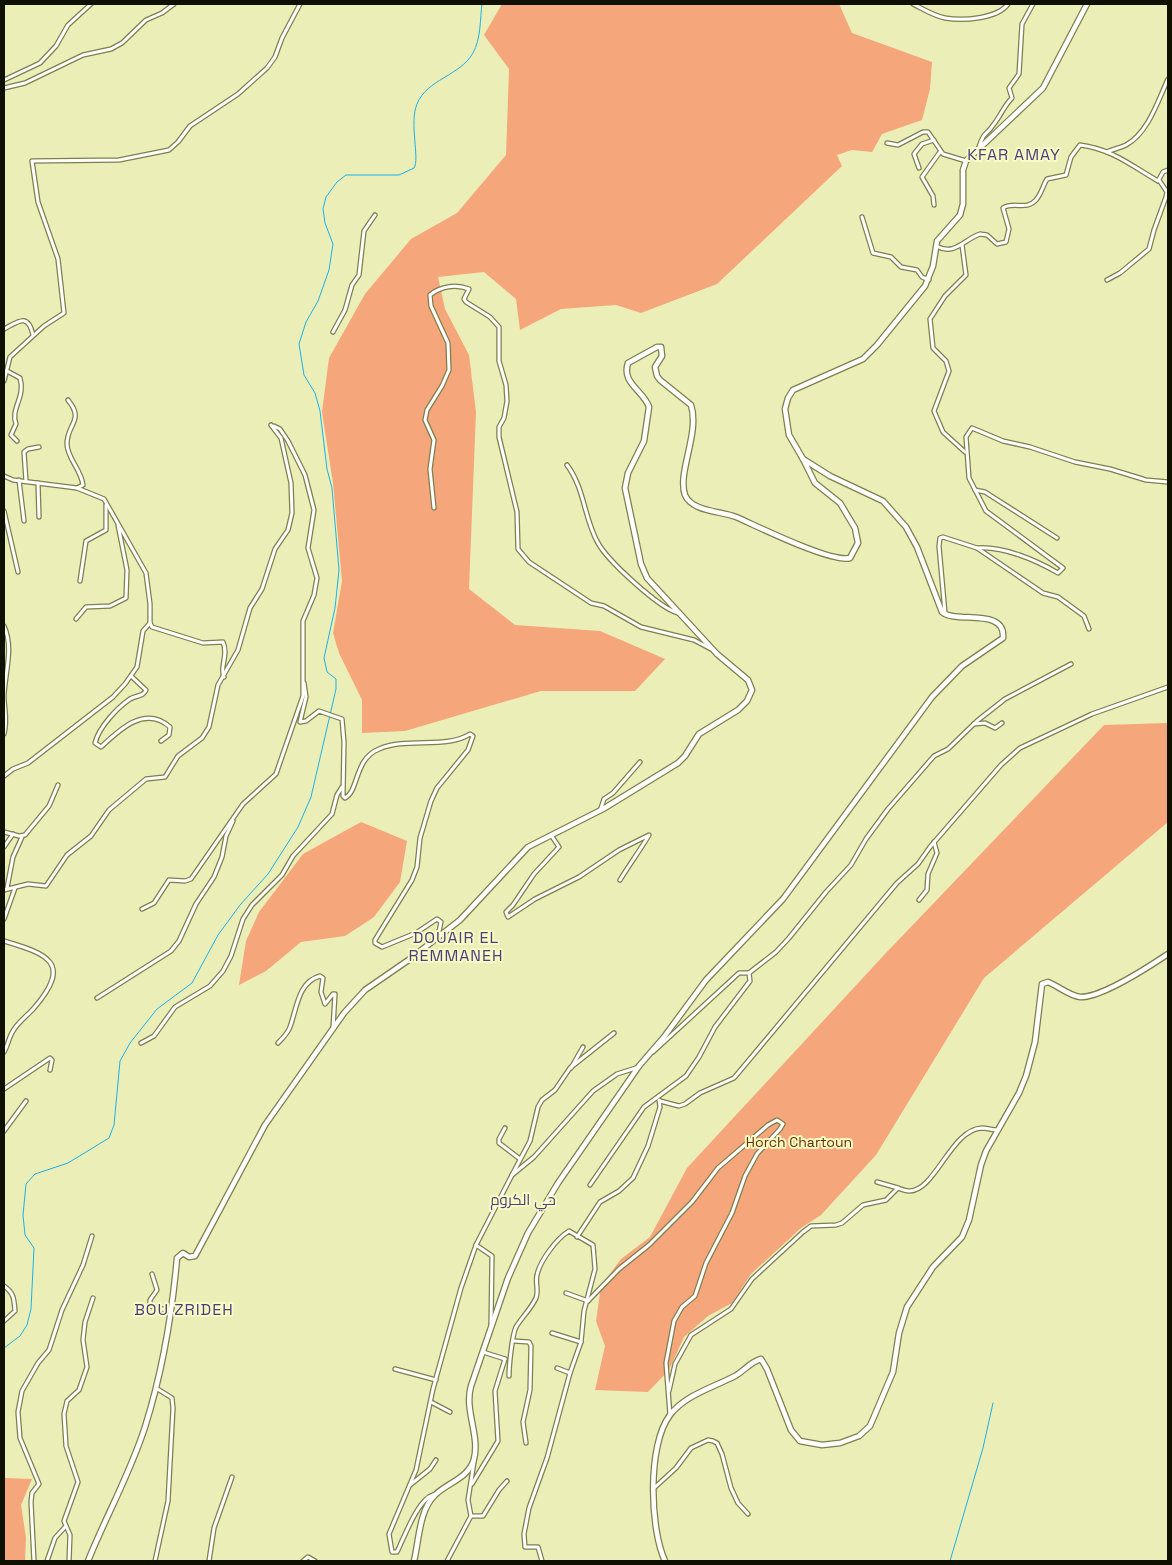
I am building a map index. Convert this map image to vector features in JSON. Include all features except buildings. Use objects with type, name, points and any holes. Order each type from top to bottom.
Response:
[{"type":"street","points":[[4,80],[40,63],[56,46],[68,25],[91,4]]},
{"type":"street","points":[[4,88],[25,83],[82,55],[111,49],[126,40],[146,20],[162,13],[174,4]]},
{"type":"street","points":[[4,381],[6,362],[10,357],[33,335],[64,313],[58,259],[53,238],[38,202],[32,161],[119,160],[169,150],[178,142],[190,126],[238,94],[267,68],[275,57],[282,38],[300,4]]},
{"type":"street","points":[[913,4],[930,13],[951,18],[994,14],[1005,8],[1008,4]]},
{"type":"street","points":[[979,147],[984,133],[993,125],[1002,109],[1012,98],[1009,88],[1019,71],[1022,24],[1033,4]]},
{"type":"street","points":[[88,1561],[124,1482],[145,1428],[156,1387],[171,1311],[177,1258],[184,1253],[188,1257],[195,1256],[260,1132],[333,1029],[364,990],[437,939],[460,920],[528,848],[600,811],[678,763],[685,756],[699,734],[738,710],[747,700],[752,690],[748,680],[717,654],[678,613],[644,573],[633,534],[625,488],[628,474],[644,441],[649,407],[629,381],[626,370],[628,364],[656,347],[661,348],[662,356],[655,367],[657,376],[691,405],[693,424],[683,484],[685,495],[692,504],[728,514],[804,546],[848,559],[853,554],[858,543],[855,528],[840,503],[815,483],[793,444],[786,422],[785,404],[790,394],[799,387],[862,359],[878,345],[929,280],[936,246],[946,230],[960,215],[963,170],[966,161],[1044,88],[1087,4]]},
{"type":"street","points":[[1106,152],[1126,145],[1135,138],[1158,103],[1168,79]]},
{"type":"street","points":[[887,144],[898,145],[926,132],[930,133],[940,152],[966,161]]},
{"type":"street","points":[[919,168],[914,154],[922,144],[934,140]]},
{"type":"street","points":[[936,246],[951,250],[980,234],[987,235],[997,244],[1006,242],[1009,229],[1003,213],[1005,206],[1025,206],[1033,203],[1039,196],[1047,179],[1066,175],[1071,157],[1078,146],[1083,145],[1128,161],[1160,180],[1167,192],[1149,249],[1120,273],[1107,280]]},
{"type":"street","points":[[934,205],[933,196],[922,177],[940,152]]},
{"type":"street","points":[[1160,180],[1163,172],[1168,170]]},
{"type":"street","points":[[333,332],[345,310],[352,285],[359,275],[364,231],[375,215]]},
{"type":"street","points":[[862,217],[873,253],[891,258],[901,267],[917,270],[922,277],[929,280]]},
{"type":"street","points":[[962,245],[966,275],[945,296],[929,322],[933,348],[946,361],[949,371],[934,411],[943,432],[965,452]]},
{"type":"street","points":[[434,508],[430,469],[434,440],[425,420],[448,370],[448,343],[431,306],[430,295],[438,289],[460,286],[469,289],[464,299],[466,302],[490,317],[498,327],[500,361],[506,384],[507,401],[504,418],[498,433],[517,512],[517,547],[521,554],[529,562],[591,603],[604,606],[641,627],[694,640],[717,654]]},
{"type":"street","points":[[4,329],[21,320],[26,321],[30,324],[33,335]]},
{"type":"street","points":[[6,371],[20,378],[23,389],[14,418],[16,424],[11,435],[17,441]]},
{"type":"street","points":[[68,400],[75,410],[75,421],[67,442],[68,452],[79,468],[83,484],[77,488]]},
{"type":"street","points":[[58,785],[49,806],[22,837],[12,857],[6,889],[28,884],[41,887],[49,884],[67,855],[92,836],[109,810],[146,778],[161,778],[168,774],[178,756],[198,741],[207,730],[212,719],[216,691],[238,650],[250,608],[262,588],[275,549],[285,535],[290,523],[292,500],[289,468],[281,438],[272,425],[280,429],[288,441],[304,475],[314,510],[308,548],[317,578],[302,628],[306,697],[300,722],[304,722],[319,711],[342,719],[343,796],[348,797],[366,756],[378,749],[402,743],[458,740],[470,734],[473,736],[468,750],[437,788],[430,801],[420,838],[417,867],[412,880],[375,940],[378,946],[382,947],[416,933],[437,919],[440,919],[441,930],[437,939]]},
{"type":"street","points":[[945,614],[939,546],[940,538],[977,548],[993,549],[1019,556],[1058,573],[1063,568],[990,516],[974,490],[968,473],[965,452],[966,436],[972,428],[1003,441],[1030,447],[1075,462],[1110,469],[1146,480],[1168,482]]},
{"type":"street","points":[[26,481],[24,452],[28,449],[39,447]]},
{"type":"street","points":[[651,1054],[706,980],[783,899],[932,697],[962,666],[1003,638],[1000,628],[989,620],[976,617],[950,617],[945,614],[935,596],[912,536],[890,507],[877,498],[830,476],[803,459]]},
{"type":"street","points":[[567,466],[578,482],[599,545],[645,592],[667,608],[678,613]]},
{"type":"street","points":[[4,476],[19,480],[77,488],[101,497],[106,502],[146,573],[152,628],[203,643],[224,642],[226,659],[222,669],[224,677]]},
{"type":"street","points":[[19,480],[24,520]]},
{"type":"street","points":[[38,483],[39,517]]},
{"type":"street","points":[[974,490],[996,499],[1057,538]]},
{"type":"street","points":[[80,581],[86,541],[106,530],[106,502]]},
{"type":"street","points":[[4,511],[18,572]]},
{"type":"street","points":[[76,619],[86,607],[110,606],[126,598],[127,570],[118,524]]},
{"type":"street","points":[[977,548],[1038,590],[1055,595],[1081,613],[1089,629]]},
{"type":"street","points":[[4,776],[13,769],[28,763],[113,697],[137,667],[143,631],[150,623]]},
{"type":"street","points":[[4,626],[9,651],[4,700],[7,708],[4,734]]},
{"type":"street","points":[[447,1561],[471,1516],[468,1500],[472,1484],[475,1449],[468,1394],[508,1278],[528,1233],[558,1183],[639,1066],[740,973],[749,973],[776,952],[851,865],[866,839],[888,809],[934,756],[948,749],[974,724],[1005,699],[1071,664]]},
{"type":"street","points":[[131,676],[146,690],[146,693],[136,696],[121,706],[101,730],[95,743],[101,747],[142,717],[151,717],[170,727],[169,735],[161,741]]},
{"type":"street","points":[[142,909],[154,903],[162,886],[169,880],[187,881],[191,878],[247,800],[276,774],[302,696],[304,683]]},
{"type":"street","points":[[659,1099],[679,1106],[700,1093],[734,1078],[898,883],[918,864],[934,842],[1001,764],[1020,748],[1092,714],[1168,687]]},
{"type":"street","points":[[974,724],[985,723],[996,728],[1002,723]]},
{"type":"street","points":[[600,811],[604,799],[613,793],[640,762]]},
{"type":"street","points":[[141,1042],[154,1036],[174,1007],[210,986],[223,971],[231,956],[243,919],[252,905],[282,875],[293,856],[332,814],[337,795],[343,786]]},
{"type":"street","points":[[97,998],[171,950],[179,941],[196,904],[214,877],[222,857],[226,836],[235,816]]},
{"type":"street","points":[[4,832],[22,837]]},
{"type":"street","points":[[4,847],[13,834]]},
{"type":"street","points":[[551,835],[559,847],[534,874],[513,906],[506,912],[508,917],[534,899],[579,876],[619,850],[649,835],[620,880]]},
{"type":"street","points":[[919,900],[927,890],[928,874],[937,853],[934,842]]},
{"type":"street","points":[[4,919],[15,888]]},
{"type":"street","points":[[4,941],[37,951],[52,964],[54,971],[44,996],[12,1032],[4,1052]]},
{"type":"street","points":[[665,1561],[656,1530],[653,1472],[659,1442],[670,1415],[688,1400],[736,1375],[760,1359],[764,1362],[788,1423],[800,1440],[810,1444],[832,1444],[857,1437],[865,1431],[872,1421],[893,1372],[899,1333],[907,1307],[933,1267],[952,1249],[964,1233],[971,1212],[981,1165],[997,1130],[1019,1093],[1032,1061],[1042,984],[1048,982],[1075,996],[1090,995],[1134,977],[1168,954]]},
{"type":"street","points":[[590,1185],[644,1107],[659,1099],[686,1076],[716,1027],[750,981],[749,973]]},
{"type":"street","points":[[278,1043],[289,1029],[300,994],[312,978],[320,976],[323,978],[321,992],[325,1004],[335,994],[333,1029]]},
{"type":"street","points":[[570,1068],[614,1033]]},
{"type":"street","points":[[474,1460],[462,1476],[428,1497],[418,1510],[394,1553],[392,1552],[389,1534],[418,1462],[436,1380],[461,1288],[476,1245],[533,1134],[539,1105],[555,1090],[583,1047]]},
{"type":"street","points":[[4,1089],[50,1058],[52,1060],[50,1070]]},
{"type":"street","points":[[512,1176],[534,1157],[593,1091],[617,1074],[639,1066]]},
{"type":"street","points":[[577,1237],[600,1202],[619,1191],[633,1178],[648,1146],[659,1099]]},
{"type":"street","points":[[4,1131],[26,1101]]},
{"type":"street","points":[[588,1302],[619,1269],[649,1245],[692,1202],[724,1162],[768,1125],[777,1120],[781,1121],[783,1124],[780,1129],[757,1154],[745,1176],[732,1212],[706,1264],[695,1296],[682,1307],[674,1321],[667,1356],[670,1415]]},
{"type":"street","points":[[506,1128],[499,1139],[499,1143],[520,1159]]},
{"type":"street","points":[[877,1182],[912,1191],[926,1182],[935,1173],[944,1156],[971,1132],[981,1128],[997,1130]]},
{"type":"street","points":[[668,1397],[675,1364],[691,1335],[731,1309],[752,1279],[787,1245],[812,1226],[842,1223],[863,1205],[886,1200],[898,1188]]},
{"type":"street","points":[[472,1484],[498,1441],[495,1391],[514,1341],[515,1329],[527,1315],[537,1295],[536,1277],[546,1257],[569,1231],[593,1245],[595,1250],[595,1269],[588,1302],[584,1311],[581,1342],[570,1373],[548,1458],[525,1521],[525,1547],[538,1547],[542,1561]]},
{"type":"street","points":[[34,1561],[31,1502],[32,1493],[39,1484],[20,1438],[18,1412],[22,1391],[38,1363],[49,1350],[62,1310],[83,1265],[92,1236]]},
{"type":"street","points":[[476,1245],[492,1256],[492,1326]]},
{"type":"street","points":[[152,1274],[157,1290],[150,1300],[150,1306],[171,1311]]},
{"type":"street","points":[[4,1286],[12,1292],[15,1300],[14,1311],[4,1321]]},
{"type":"street","points":[[566,1293],[588,1302]]},
{"type":"street","points":[[69,1561],[70,1535],[64,1521],[78,1482],[66,1446],[64,1414],[67,1401],[79,1390],[86,1367],[83,1340],[85,1322],[93,1298]]},
{"type":"street","points":[[552,1334],[581,1342]]},
{"type":"street","points":[[514,1341],[529,1342],[531,1346],[530,1390],[523,1422],[526,1443]]},
{"type":"street","points":[[483,1352],[507,1360]]},
{"type":"street","points":[[507,1360],[509,1376]]},
{"type":"street","points":[[557,1368],[570,1373]]},
{"type":"street","points":[[395,1369],[436,1380]]},
{"type":"street","points":[[155,1561],[168,1501],[173,1408],[172,1398],[156,1387]]},
{"type":"street","points":[[431,1402],[450,1412]]},
{"type":"street","points":[[653,1489],[676,1468],[691,1448],[708,1440],[713,1441],[718,1443],[731,1488],[738,1503],[748,1514]]},
{"type":"street","points":[[408,1487],[430,1469],[436,1460]]},
{"type":"street","points":[[209,1561],[214,1528],[230,1488],[232,1476]]},
{"type":"street","points":[[471,1516],[483,1516],[498,1490],[507,1482]]},
{"type":"street","points":[[414,1561],[422,1521],[434,1495]]},
{"type":"street","points":[[47,1561],[55,1538],[65,1527]]},
{"type":"street","points":[[303,1561],[308,1557],[315,1561]]},
{"type":"green space","points":[[502,4],[839,4],[852,33],[932,62],[930,89],[922,120],[882,134],[872,152],[852,150],[837,155],[842,166],[717,284],[641,313],[616,305],[561,309],[520,330],[516,299],[484,272],[438,277],[445,309],[469,355],[476,412],[469,589],[515,625],[600,631],[665,659],[635,691],[541,691],[405,731],[362,733],[362,700],[339,653],[333,633],[342,581],[333,483],[322,412],[329,358],[365,294],[411,239],[457,213],[506,155],[509,69],[484,35]]},
{"type":"green space","name":"Horch Chartoun","points":[[1168,723],[1168,822],[984,978],[876,1155],[821,1215],[801,1228],[751,1274],[732,1303],[708,1316],[684,1337],[669,1370],[648,1392],[595,1390],[605,1346],[596,1321],[601,1286],[621,1259],[650,1237],[687,1168],[885,954],[1104,725]]},
{"type":"green space","points":[[361,822],[407,841],[400,882],[374,917],[345,936],[301,942],[266,971],[239,985],[246,941],[259,912],[303,854]]},
{"type":"green space","points":[[4,1478],[32,1479],[21,1505],[26,1538],[25,1561],[4,1561]]},
{"type":"waterway","points":[[4,1348],[20,1336],[27,1325],[31,1309],[34,1248],[25,1235],[23,1215],[26,1184],[35,1174],[68,1163],[109,1138],[114,1125],[120,1061],[130,1043],[157,1009],[192,983],[218,935],[240,905],[268,874],[298,827],[311,797],[336,689],[336,679],[327,672],[324,658],[335,608],[339,570],[332,488],[327,469],[320,411],[315,393],[304,375],[299,344],[306,322],[318,301],[329,270],[333,244],[325,223],[323,209],[326,197],[337,182],[346,175],[399,175],[414,168],[416,163],[414,121],[417,104],[428,89],[460,67],[473,53],[479,35],[482,4]]},
{"type":"waterway","points":[[950,1561],[983,1448],[993,1403]]},
{"type":"district","name":"KFAR AMAY","points":[[1014,154]]},
{"type":"district","name":"DOUAIR EL REMMANEH","points":[[456,946]]},
{"type":"district","name":"حي الكروم","points":[[523,1199]]},
{"type":"district","name":"BOU ZRIDEH","points":[[184,1309]]}]
